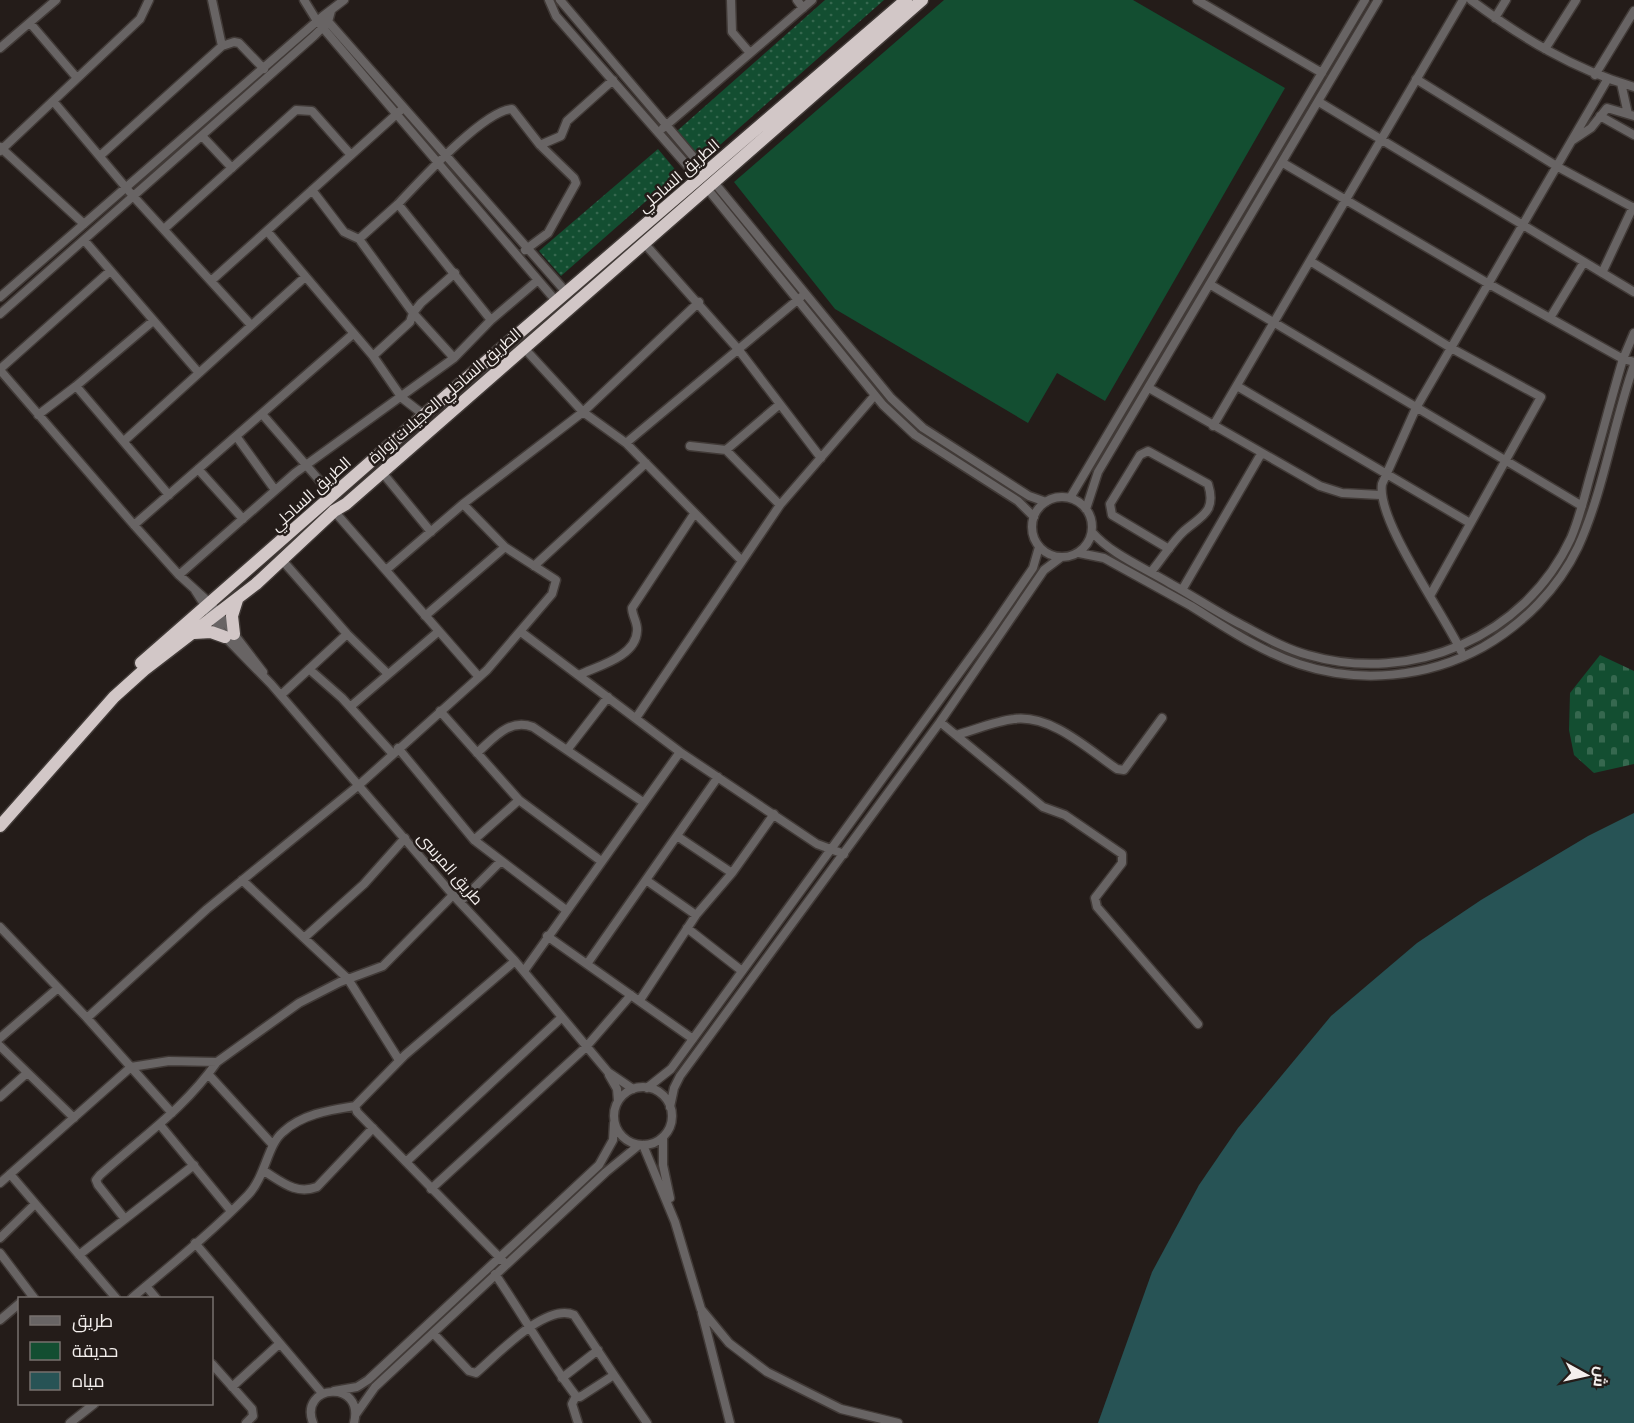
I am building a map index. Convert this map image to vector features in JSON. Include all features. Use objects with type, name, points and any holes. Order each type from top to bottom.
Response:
[{"type":"highway","name":"الطريق الساحلي","points":[[0,818],[79,724],[159,647],[212,612],[332,495],[566,292],[706,180],[906,0]]},
{"type":"highway","name":"الطريق الساحلي العجيلات زوارة","points":[[0,826],[114,697],[144,670],[194,633],[212,612],[237,600],[334,511],[346,504],[644,243],[706,180],[922,0]]},
{"type":"highway","points":[[194,633],[229,635],[237,600]]},
{"type":"street","points":[[0,48],[56,0]]},
{"type":"street","points":[[84,224],[1,149],[140,19],[149,0]]},
{"type":"street","points":[[212,0],[222,46]]},
{"type":"street","points":[[304,0],[323,18],[462,182],[556,302]]},
{"type":"street","points":[[0,297],[344,0]]},
{"type":"street","points":[[549,0],[556,16],[658,132],[706,180],[806,293],[891,398],[915,421],[1029,496],[1046,502]]},
{"type":"street","points":[[560,0],[666,125],[798,300],[875,395],[907,428],[1018,501],[1034,518]]},
{"type":"street","points":[[731,0],[731,29],[750,53]]},
{"type":"street","points":[[658,132],[750,53],[800,4],[812,0]]},
{"type":"street","points":[[1197,0],[1322,73]]},
{"type":"street","points":[[1070,498],[1365,0]]},
{"type":"street","points":[[1086,509],[1098,472],[1378,0]]},
{"type":"street","points":[[1213,426],[1463,0]]},
{"type":"street","points":[[1471,0],[1517,34],[1545,49],[1595,75],[1634,87]]},
{"type":"street","points":[[1495,18],[1506,0]]},
{"type":"street","points":[[1545,49],[1576,0]]},
{"type":"street","points":[[1595,75],[1634,12]]},
{"type":"street","points":[[0,314],[203,137],[323,18]]},
{"type":"street","points":[[30,22],[77,78]]},
{"type":"street","points":[[101,155],[222,46],[234,42],[239,43],[264,69]]},
{"type":"street","points":[[606,71],[613,64]]},
{"type":"street","points":[[540,145],[561,136],[567,121],[613,80]]},
{"type":"street","points":[[1416,80],[1558,167],[1633,208],[1602,273]]},
{"type":"street","points":[[1464,657],[1403,547],[1380,495],[1386,474],[1416,408],[1607,80]]},
{"type":"street","points":[[1621,83],[1631,115]]},
{"type":"street","points":[[53,101],[101,155],[133,196],[251,325]]},
{"type":"street","points":[[1319,102],[1634,292]]},
{"type":"street","points":[[1573,140],[1591,128],[1607,108],[1631,115]]},
{"type":"street","points":[[164,229],[296,110],[305,109],[319,116],[351,155]]},
{"type":"street","points":[[358,239],[398,204],[442,159],[491,117],[509,109],[516,112],[540,145],[574,178],[576,183],[553,226],[519,255]]},
{"type":"street","points":[[211,281],[400,111]]},
{"type":"street","points":[[1600,116],[1634,135]]},
{"type":"street","points":[[203,137],[232,168]]},
{"type":"street","points":[[730,1423],[701,1309],[675,1222],[663,1165],[663,1137],[670,1123],[670,1107],[674,1088],[680,1076],[940,722],[1044,570],[1060,558],[1079,553],[1104,558],[1265,649],[1298,664],[1360,675],[1419,672],[1464,657],[1500,637],[1517,624],[1542,600],[1572,559],[1590,515],[1634,364],[1489,284],[1283,163]]},
{"type":"street","points":[[462,182],[566,292]]},
{"type":"street","points":[[312,190],[344,232],[358,239],[413,313],[454,358]]},
{"type":"street","points":[[398,204],[491,320]]},
{"type":"street","points":[[267,231],[373,356],[402,398],[424,415]]},
{"type":"street","points":[[84,240],[199,373]]},
{"type":"street","points":[[644,243],[699,302],[738,349],[821,458]]},
{"type":"street","points":[[1310,261],[1452,348],[1540,397],[1431,594]]},
{"type":"street","points":[[1550,318],[1584,262]]},
{"type":"street","points":[[0,369],[110,271]]},
{"type":"street","points":[[373,356],[455,273]]},
{"type":"street","points":[[124,441],[305,278]]},
{"type":"street","points":[[179,575],[275,490],[454,358],[491,320],[538,280]]},
{"type":"street","points":[[1211,285],[1582,506]]},
{"type":"street","points":[[626,443],[806,293]]},
{"type":"street","points":[[386,570],[464,504],[583,412],[699,302]]},
{"type":"street","points":[[1186,304],[1196,310]]},
{"type":"street","points":[[38,415],[153,321]]},
{"type":"street","points":[[1092,532],[1103,544],[1182,590],[1270,640],[1308,655],[1360,664],[1398,664],[1417,661],[1459,647],[1494,628],[1545,582],[1571,537],[1582,506],[1623,358],[1634,333]]},
{"type":"street","points":[[134,525],[353,334]]},
{"type":"street","points":[[524,348],[583,412],[626,443],[742,561]]},
{"type":"street","name":"طريق المرسى","points":[[0,369],[134,525],[195,590],[229,635],[457,898],[524,971],[585,1047],[608,1072],[633,1089]]},
{"type":"street","points":[[76,386],[169,495]]},
{"type":"street","points":[[1237,386],[1470,523]]},
{"type":"street","points":[[1149,388],[1261,454],[1331,490],[1380,495]]},
{"type":"street","points":[[636,718],[780,505],[875,395]]},
{"type":"street","points":[[726,450],[780,404]]},
{"type":"street","points":[[262,414],[332,495]]},
{"type":"street","points":[[907,428],[915,421]]},
{"type":"street","points":[[236,436],[275,490]]},
{"type":"street","points":[[690,446],[726,450],[780,505]]},
{"type":"street","points":[[1151,572],[1185,530],[1202,519],[1208,510],[1210,491],[1208,484],[1148,451],[1140,455],[1110,504],[1109,510],[1112,515],[1169,549]]},
{"type":"street","points":[[1182,590],[1261,454]]},
{"type":"street","points":[[534,566],[646,462]]},
{"type":"street","points":[[198,469],[243,519]]},
{"type":"street","points":[[381,471],[431,532]]},
{"type":"street","points":[[1060,558],[1038,547],[1034,538],[1034,518],[1046,502],[1054,498],[1070,498],[1086,509],[1091,520],[1090,540],[1079,553]]},
{"type":"street","points":[[87,1018],[242,880],[359,785],[479,677],[521,632],[556,586],[556,580],[505,547],[464,504]]},
{"type":"street","points":[[334,511],[479,677]]},
{"type":"street","points":[[579,675],[621,657],[635,638],[638,629],[632,608],[694,514]]},
{"type":"street","points":[[425,616],[505,547]]},
{"type":"street","points":[[647,1088],[665,1076],[693,1039],[990,633],[1033,568],[1038,547]]},
{"type":"street","points":[[282,560],[347,634],[388,674]]},
{"type":"street","points":[[350,707],[439,631]]},
{"type":"street","points":[[521,632],[680,752],[817,844],[844,854]]},
{"type":"street","points":[[281,695],[347,634]]},
{"type":"street","points":[[1265,649],[1270,640]]},
{"type":"street","points":[[309,669],[395,751],[474,840],[566,910]]},
{"type":"street","points":[[567,750],[608,697]]},
{"type":"street","points":[[440,711],[519,800],[601,861]]},
{"type":"street","points":[[956,735],[1016,718],[1037,722],[1054,727],[1117,769],[1124,770],[1162,718]]},
{"type":"street","points":[[940,722],[1043,807],[1065,815],[1122,854],[1122,863],[1095,898],[1096,907],[1198,1024]]},
{"type":"street","points":[[477,753],[501,732],[519,724],[533,727],[644,802]]},
{"type":"street","points":[[524,971],[680,752]]},
{"type":"street","points":[[587,964],[718,777]]},
{"type":"street","points":[[474,840],[519,800]]},
{"type":"street","points":[[640,1000],[696,915],[732,873],[774,814]]},
{"type":"street","points":[[677,836],[732,873]]},
{"type":"street","points":[[304,938],[364,884],[405,838]]},
{"type":"street","points":[[125,1219],[96,1180],[120,1157],[161,1125],[209,1075],[217,1062],[299,1004],[348,979],[383,966],[500,862]]},
{"type":"street","points":[[242,880],[348,979],[399,1060]]},
{"type":"street","points":[[646,880],[696,915]]},
{"type":"street","points":[[0,927],[87,1018],[172,1113]]},
{"type":"street","points":[[687,928],[742,970]]},
{"type":"street","points":[[548,936],[693,1039]]},
{"type":"street","points":[[134,1297],[249,1194],[264,1171],[273,1145],[281,1133],[296,1122],[329,1110],[355,1106],[399,1060],[515,961]]},
{"type":"street","points":[[0,1038],[58,987]]},
{"type":"street","points":[[431,1189],[585,1047],[631,995]]},
{"type":"street","points":[[406,1162],[562,1017]]},
{"type":"street","points":[[0,1046],[74,1118]]},
{"type":"street","points":[[0,1183],[131,1066],[169,1061],[217,1062]]},
{"type":"street","points":[[0,1097],[27,1072]]},
{"type":"street","name":"طريق المرسى","points":[[608,1072],[617,1089],[618,1101]]},
{"type":"street","points":[[209,1075],[273,1145]]},
{"type":"street","points":[[355,1418],[368,1394],[495,1274],[503,1261],[599,1165],[613,1140],[614,1113],[618,1101],[633,1089],[647,1088],[657,1091],[670,1107]]},
{"type":"street","points":[[355,1106],[357,1112],[503,1261]]},
{"type":"street","points":[[614,1123],[619,1134],[628,1142],[641,1145]]},
{"type":"street","points":[[161,1125],[231,1211]]},
{"type":"street","points":[[264,1171],[291,1188],[306,1191],[317,1187],[373,1128]]},
{"type":"street","points":[[310,1420],[313,1402],[321,1394],[357,1387],[368,1380],[503,1261],[641,1145],[663,1137]]},
{"type":"street","points":[[641,1145],[675,1222]]},
{"type":"street","points":[[79,1255],[194,1165]]},
{"type":"street","points":[[10,1174],[114,1297]]},
{"type":"street","points":[[0,1238],[35,1204]]},
{"type":"street","points":[[195,1243],[321,1394]]},
{"type":"street","points":[[0,1253],[30,1297]]},
{"type":"street","points":[[495,1274],[530,1326],[547,1359],[576,1396]]},
{"type":"street","points":[[146,1286],[154,1297]]},
{"type":"street","points":[[0,1320],[18,1305]]},
{"type":"street","points":[[701,1309],[729,1343],[767,1372],[841,1409],[898,1423]]},
{"type":"street","points":[[433,1333],[469,1371],[476,1373],[530,1326],[560,1313],[570,1313],[574,1315],[647,1423]]},
{"type":"street","points":[[232,1387],[279,1344]]},
{"type":"street","points":[[562,1378],[598,1350]]},
{"type":"street","points":[[213,1365],[253,1413],[246,1423]]},
{"type":"street","points":[[576,1396],[580,1397],[614,1375]]},
{"type":"street","points":[[334,1390],[345,1394],[353,1402],[355,1418]]},
{"type":"street","points":[[576,1396],[572,1404],[578,1423]]},
{"type":"street","points":[[70,1423],[93,1405]]},
{"type":"green space","points":[[825,0],[884,0],[703,160],[677,131]]},
{"type":"green space","points":[[944,0],[1133,0],[1285,88],[1105,401],[1057,373],[1028,423],[835,309],[734,182]]},
{"type":"green space","points":[[658,149],[678,173],[561,276],[539,251]]},
{"type":"green space","points":[[1600,655],[1634,671],[1634,764],[1594,773],[1574,755],[1569,730],[1570,693]]},
{"type":"water","points":[[1634,813],[1634,1423],[1098,1423],[1152,1272],[1199,1185],[1238,1128],[1331,1016],[1417,943],[1481,900],[1588,836]]}]
